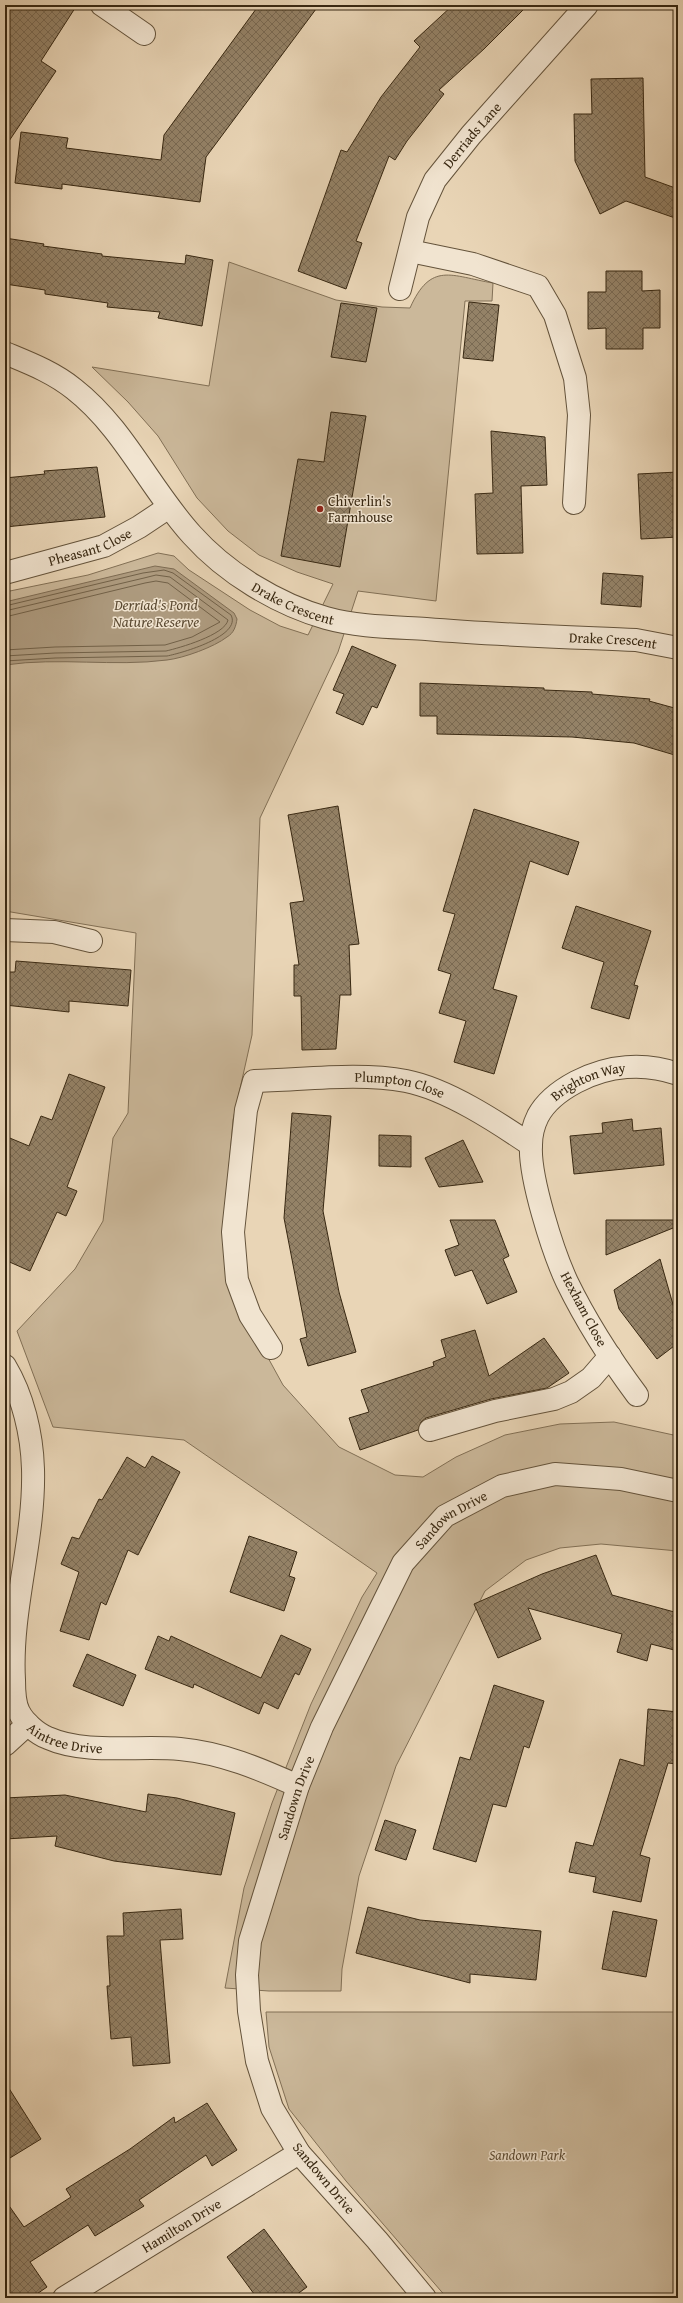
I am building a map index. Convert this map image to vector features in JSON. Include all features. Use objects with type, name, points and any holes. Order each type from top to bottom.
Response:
[{"type":"street","points":[[102,5],[144,34]]},
{"type":"street","name":"Derriads Lane","points":[[400,289],[418,217],[435,180],[470,136],[587,5]]},
{"type":"street","points":[[410,251],[473,264],[538,286],[555,315],[575,378],[580,414],[574,503]]},
{"type":"street","name":"Drake Crescent","points":[[5,353],[55,376],[93,405],[126,444],[169,507],[192,536],[230,569],[272,595],[325,617],[370,625],[636,640],[678,648]]},
{"type":"street","name":"Pheasant Close","points":[[5,573],[104,546],[139,527],[169,507]]},
{"type":"street","points":[[5,930],[54,932],[91,941]]},
{"type":"street","name":"Brighton Way","points":[[531,1145],[538,1116],[547,1103],[558,1093],[585,1077],[602,1071],[638,1067],[654,1068],[678,1074]]},
{"type":"street","name":"Plumpton Close","points":[[271,1348],[250,1315],[237,1280],[233,1232],[246,1110],[254,1081],[355,1078],[407,1081],[471,1107],[531,1145]]},
{"type":"street","name":"Hexham Close","points":[[531,1145],[539,1197],[567,1282],[610,1356],[637,1395]]},
{"type":"street","points":[[430,1430],[495,1411],[554,1399],[571,1392],[590,1378],[610,1356]]},
{"type":"street","name":"Aintree Drive","points":[[5,1366],[15,1382],[23,1408],[33,1468],[30,1519],[12,1656],[14,1696],[18,1712],[28,1724],[46,1738],[65,1744],[90,1747],[161,1748],[224,1756],[298,1786]]},
{"type":"street","name":"Sandown Drive","points":[[425,2298],[377,2240],[299,2153],[272,2108],[257,2061],[248,2011],[247,1975],[250,1941],[298,1786],[322,1727],[403,1563],[445,1516],[502,1486],[555,1474],[621,1479],[678,1491]]},
{"type":"street","points":[[5,1746],[28,1724]]},
{"type":"street","name":"Hamilton Drive","points":[[64,2298],[299,2153]]},
{"type":"green space","points":[[229,262],[336,300],[382,307],[410,308],[418,293],[426,283],[434,278],[444,275],[454,275],[493,283],[492,301],[465,301],[436,601],[358,591],[338,652],[260,818],[252,1035],[233,1120],[226,1202],[250,1325],[283,1385],[339,1447],[395,1475],[423,1477],[456,1457],[505,1435],[560,1424],[614,1422],[678,1436],[678,1551],[601,1544],[560,1548],[526,1560],[485,1591],[396,1766],[359,1876],[342,1969],[341,1991],[269,1991],[225,1988],[244,1888],[272,1803],[311,1704],[362,1597],[377,1573],[184,1440],[53,1427],[17,1331],[75,1269],[103,1221],[113,1138],[128,1113],[136,933],[5,911],[5,592],[88,575],[158,553],[174,556],[189,570],[250,610],[280,626],[308,635],[333,584],[297,572],[259,555],[228,531],[197,498],[158,436],[128,402],[92,367],[209,386]]},
{"type":"green space","name":"Sandown Park","points":[[266,2012],[678,2012],[678,2298],[447,2298],[346,2181],[289,2109],[269,2047]]},
{"type":"water","name":"Derriad's Pond Nature Reserve","points":[[155,566],[174,569],[234,613],[237,619],[233,631],[221,641],[198,652],[167,660],[127,663],[46,662],[5,665],[5,602]]},
{"type":"building","points":[[13,5],[77,5],[41,61],[56,71],[5,147],[5,18]]},
{"type":"building","points":[[259,5],[319,5],[206,157],[200,202],[62,184],[62,189],[15,183],[21,132],[68,138],[66,148],[161,160],[164,135]]},
{"type":"building","points":[[453,5],[528,5],[484,49],[439,90],[444,94],[407,141],[395,160],[389,156],[356,241],[362,243],[346,289],[298,271],[341,150],[347,152],[381,97],[420,47],[414,41]]},
{"type":"building","points":[[643,78],[645,177],[678,189],[678,219],[626,201],[600,214],[575,161],[574,114],[592,114],[591,79]]},
{"type":"building","points":[[5,238],[44,244],[43,246],[102,254],[102,256],[185,264],[186,255],[213,260],[202,326],[158,318],[160,312],[107,307],[108,303],[45,294],[45,290],[5,284]]},
{"type":"building","points":[[606,271],[642,271],[642,291],[660,290],[660,328],[643,328],[643,349],[606,349],[606,328],[588,329],[588,292],[606,292]]},
{"type":"building","points":[[469,302],[499,305],[493,361],[463,358]]},
{"type":"building","points":[[341,303],[377,308],[366,362],[331,357]]},
{"type":"building","name":"Chiverlin's Farmhouse","points":[[331,412],[366,416],[340,567],[281,556],[298,459],[324,462]]},
{"type":"building","points":[[491,431],[545,437],[547,485],[521,486],[523,553],[477,554],[475,494],[493,493]]},
{"type":"building","points":[[97,467],[105,517],[5,527],[5,478],[45,474],[44,471]]},
{"type":"building","points":[[678,472],[678,537],[641,539],[638,474]]},
{"type":"building","points":[[603,573],[643,576],[641,607],[601,604]]},
{"type":"building","points":[[352,646],[396,665],[377,708],[372,706],[363,725],[336,713],[344,694],[333,690]]},
{"type":"building","points":[[420,683],[544,688],[544,690],[592,692],[592,694],[650,699],[649,701],[678,709],[678,756],[634,743],[572,737],[437,734],[437,716],[420,716]]},
{"type":"building","points":[[338,806],[359,944],[349,945],[351,995],[340,995],[336,1049],[302,1050],[301,996],[294,996],[294,965],[299,965],[290,903],[304,901],[288,815]]},
{"type":"building","points":[[474,809],[579,842],[568,875],[530,861],[493,989],[517,996],[494,1074],[454,1062],[466,1021],[439,1013],[451,974],[438,970],[455,914],[443,911]]},
{"type":"building","points":[[576,906],[651,931],[634,985],[638,986],[629,1019],[591,1008],[604,962],[562,948]]},
{"type":"building","points":[[16,961],[131,970],[128,1006],[69,1001],[69,1012],[5,1005],[5,972],[15,972]]},
{"type":"building","points":[[69,1074],[105,1087],[67,1187],[77,1191],[66,1216],[57,1212],[30,1271],[5,1260],[5,1136],[29,1146],[41,1116],[52,1120]]},
{"type":"building","points":[[292,1113],[331,1116],[323,1211],[339,1292],[356,1352],[308,1366],[300,1339],[307,1337],[284,1218]]},
{"type":"building","points":[[632,1119],[633,1131],[661,1128],[664,1165],[574,1174],[570,1136],[603,1133],[602,1123]]},
{"type":"building","points":[[379,1135],[411,1136],[411,1167],[379,1166]]},
{"type":"building","points":[[463,1140],[483,1182],[439,1187],[425,1158]]},
{"type":"building","points":[[450,1220],[495,1220],[509,1256],[503,1259],[517,1292],[487,1304],[472,1270],[455,1276],[445,1250],[459,1245]]},
{"type":"building","points":[[606,1220],[678,1220],[678,1226],[606,1255]]},
{"type":"building","points":[[660,1259],[678,1322],[678,1343],[657,1359],[619,1309],[614,1290]]},
{"type":"building","points":[[475,1330],[489,1376],[544,1338],[569,1373],[547,1388],[491,1399],[426,1418],[421,1422],[418,1430],[360,1450],[349,1418],[369,1412],[361,1390],[434,1366],[433,1362],[446,1357],[441,1340]]},
{"type":"building","points":[[152,1456],[180,1472],[138,1555],[128,1550],[106,1605],[101,1602],[89,1640],[60,1631],[79,1572],[61,1564],[72,1537],[79,1539],[99,1499],[102,1500],[127,1457],[145,1468]]},
{"type":"building","points":[[249,1536],[297,1552],[289,1576],[295,1578],[284,1611],[230,1592]]},
{"type":"building","points":[[596,1555],[612,1595],[678,1613],[678,1651],[651,1644],[647,1661],[617,1652],[622,1634],[528,1608],[541,1639],[498,1658],[474,1604],[542,1574]]},
{"type":"building","points":[[281,1635],[311,1649],[299,1675],[295,1673],[278,1709],[264,1702],[259,1714],[194,1684],[193,1688],[145,1669],[158,1636],[169,1641],[171,1636],[261,1678]]},
{"type":"building","points":[[87,1654],[136,1675],[123,1706],[73,1686]]},
{"type":"building","points":[[494,1685],[544,1701],[529,1748],[524,1746],[506,1807],[493,1804],[476,1862],[433,1849],[460,1757],[470,1760]]},
{"type":"building","points":[[648,1709],[678,1712],[678,1764],[668,1763],[640,1855],[650,1858],[641,1902],[593,1892],[596,1877],[569,1872],[576,1842],[593,1846],[620,1759],[644,1766]]},
{"type":"building","points":[[148,1794],[177,1798],[235,1813],[221,1875],[114,1861],[55,1846],[57,1836],[5,1839],[5,1798],[65,1795],[146,1812]]},
{"type":"building","points":[[385,1820],[416,1830],[406,1860],[375,1850]]},
{"type":"building","points":[[368,1907],[420,1920],[541,1931],[536,1980],[470,1974],[470,1983],[356,1953]]},
{"type":"building","points":[[181,1909],[183,1939],[160,1940],[170,2063],[133,2066],[131,2037],[111,2039],[107,1986],[110,1986],[107,1936],[124,1936],[123,1913]]},
{"type":"building","points":[[613,1911],[657,1920],[646,1977],[602,1969]]},
{"type":"building","points":[[5,2082],[41,2139],[5,2161]]},
{"type":"building","points":[[207,2103],[237,2150],[212,2166],[206,2155],[139,2200],[144,2206],[95,2236],[88,2225],[30,2262],[47,2287],[31,2298],[5,2298],[5,2200],[24,2227],[71,2197],[66,2189],[130,2149],[174,2117],[175,2123]]},
{"type":"building","points":[[264,2229],[307,2287],[292,2298],[257,2298],[227,2257]]},
{"type":"place","name":"Chiverlin's Farmhouse","points":[[320,509]]}]
